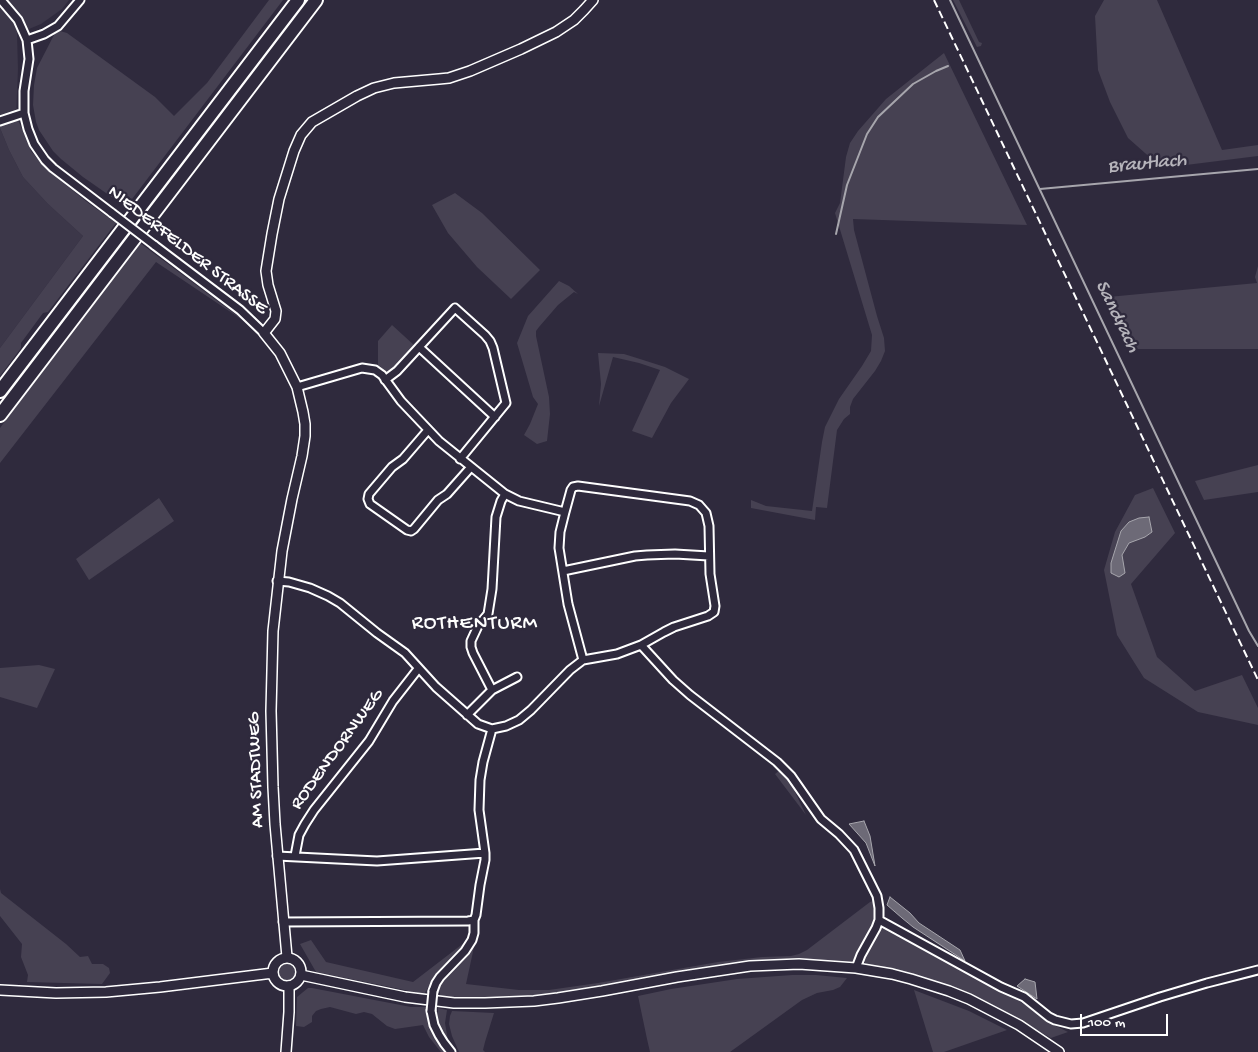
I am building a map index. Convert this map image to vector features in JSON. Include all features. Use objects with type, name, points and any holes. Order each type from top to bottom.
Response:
[{"type":"highway","points":[[0,391],[298,0]]},
{"type":"highway","points":[[0,415],[316,0]]},
{"type":"street","name":"NIEDERFELDER STRASSE","points":[[1,0],[18,20],[28,40],[29,59],[24,91],[24,113],[30,136],[45,160],[240,310],[264,333],[280,353],[297,387],[303,412],[305,436],[286,526],[278,581]]},
{"type":"street","points":[[28,40],[58,26],[80,0]]},
{"type":"street","points":[[264,333],[274,319],[276,310],[268,285],[266,271],[275,217],[297,143],[306,128],[331,110],[374,88],[394,83],[449,78],[470,71],[546,38],[565,26],[584,10],[592,0]]},
{"type":"street","points":[[0,121],[24,113]]},
{"type":"street","points":[[385,380],[397,371],[456,308],[485,335],[493,348],[506,403],[460,458]]},
{"type":"street","points":[[419,347],[494,417]]},
{"type":"street","points":[[297,387],[362,368],[374,370],[428,430],[505,494],[519,501],[565,512]]},
{"type":"street","points":[[428,430],[369,494],[370,504],[411,531],[438,500],[447,494],[471,467]]},
{"type":"street","points":[[278,581],[310,588],[340,603],[405,653],[418,669],[467,715],[478,724],[492,729],[520,720],[570,670],[583,660],[617,654],[641,645],[674,627],[708,616],[714,612],[715,606],[710,574],[709,526],[706,513],[699,505],[690,501],[578,486],[573,487],[558,541],[568,604],[583,660]]},
{"type":"street","points":[[492,690],[471,647],[471,641],[478,626],[488,614],[496,517],[505,494]]},
{"type":"street","points":[[563,571],[641,556],[675,554],[709,556]]},
{"type":"street","name":"AM STADTWEG","points":[[278,581],[273,631],[271,702],[277,856],[287,957]]},
{"type":"street","points":[[641,645],[673,680],[690,695],[783,767],[799,786],[814,811],[854,850],[877,896],[879,908],[879,920],[856,968]]},
{"type":"street","name":"RODENDORNWEG","points":[[294,856],[299,835],[314,810],[369,741],[393,702],[418,669]]},
{"type":"street","points":[[467,715],[492,690],[517,677]]},
{"type":"street","points":[[451,1052],[434,1025],[431,1011],[433,991],[440,977],[468,946],[474,933],[474,920],[485,853],[479,796],[483,762],[492,729]]},
{"type":"street","points":[[277,856],[377,861],[485,853]]},
{"type":"street","points":[[283,922],[474,920]]},
{"type":"street","points":[[879,920],[1024,998],[1049,1017],[1071,1024],[1082,1023],[1206,983],[1258,970]]},
{"type":"street","points":[[287,957],[293,958],[298,962],[302,969],[297,982],[284,986],[275,979],[273,967],[281,958],[287,957]]},
{"type":"street","points":[[301,975],[405,997],[454,1003],[485,1004],[558,998],[750,966],[799,964],[856,968],[892,974],[949,991],[1020,1025],[1059,1052]]},
{"type":"street","points":[[0,990],[56,993],[106,992],[273,973]]},
{"type":"street","points":[[286,1052],[290,1012],[289,986]]},
{"type":"shaded area","points":[[0,0],[69,0],[62,9],[41,24],[17,34],[16,119],[0,124]]},
{"type":"shaded area","points":[[269,0],[283,0],[126,207],[61,159],[53,151],[39,130],[33,105],[34,85],[37,68],[55,33],[60,31],[67,33],[155,97],[174,116],[207,83]]},
{"type":"shaded area","points":[[953,0],[959,0],[979,42],[982,43],[981,46],[977,47]]},
{"type":"shaded area","points":[[1104,0],[1157,0],[1222,150],[1258,145],[1258,156],[1162,168],[1128,138],[1110,102],[1098,70],[1095,16]]},
{"type":"shaded area","points":[[944,53],[1027,225],[853,219],[854,230],[884,338],[885,351],[875,371],[853,399],[850,414],[844,419],[837,430],[827,508],[816,507],[815,520],[751,508],[751,500],[766,506],[812,511],[825,427],[839,399],[871,351],[872,335],[835,213],[840,203],[846,157],[850,143],[886,99]]},
{"type":"shaded area","points":[[16,119],[31,151],[45,168],[116,223],[48,312],[43,313],[21,343],[21,348],[0,376],[0,348],[83,236],[48,204],[23,177],[0,128],[0,124]]},
{"type":"shaded area","points":[[0,128],[23,177],[48,204],[83,236],[0,348]]},
{"type":"shaded area","points":[[455,193],[482,213],[540,270],[511,299],[477,267],[448,233],[432,205]]},
{"type":"shaded area","points":[[140,243],[247,323],[156,262],[0,463],[0,428]]},
{"type":"shaded area","points":[[1258,266],[1258,349],[1138,349],[1129,342],[1108,297],[1257,283],[1255,277]]},
{"type":"shaded area","points":[[559,281],[569,286],[578,294],[574,292],[558,305],[536,331],[549,397],[550,414],[547,441],[537,444],[524,435],[538,404],[533,397],[517,343],[528,316]]},
{"type":"shaded area","points":[[392,325],[415,346],[395,369],[386,373],[378,367],[378,341]]},
{"type":"shaded area","points":[[598,353],[624,354],[665,367],[689,379],[671,403],[652,438],[632,431],[660,370],[613,357],[599,406],[601,384]]},
{"type":"shaded area","points":[[1258,465],[1258,492],[1204,500],[1195,481]]},
{"type":"shaded area","points":[[1153,488],[1175,533],[1131,584],[1157,657],[1195,691],[1242,675],[1258,708],[1258,725],[1198,712],[1144,678],[1117,635],[1104,570],[1115,532],[1135,495]]},
{"type":"shaded area","points":[[159,498],[174,521],[89,580],[76,559]]},
{"type":"shaded area","points":[[1149,517],[1152,532],[1129,543],[1122,555],[1125,573],[1119,577],[1111,573],[1111,563],[1121,531],[1129,522]]},
{"type":"shaded area","points":[[39,665],[55,669],[37,708],[0,697],[0,668]]},
{"type":"shaded area","points":[[783,768],[793,788],[806,815],[775,774]]},
{"type":"shaded area","points":[[864,821],[870,836],[875,866],[866,843],[849,824]]},
{"type":"shaded area","points":[[0,889],[1,893],[80,957],[88,956],[92,964],[103,964],[109,968],[110,973],[102,984],[27,982],[28,975],[21,957],[22,944],[0,916]]},
{"type":"shaded area","points":[[890,897],[919,923],[960,950],[965,961],[902,918],[887,905]]},
{"type":"shaded area","points":[[873,901],[876,902],[876,916],[873,926],[858,955],[851,963],[796,960],[527,999],[460,999],[440,997],[440,992],[437,991],[441,980],[464,957],[471,947],[474,947],[466,984],[519,990],[549,990],[718,962],[791,956],[807,950]]},
{"type":"shaded area","points":[[884,924],[1005,992],[1052,1024],[1068,1032],[1051,1038],[992,1005],[947,986],[869,966],[863,958],[880,926]]},
{"type":"shaded area","points":[[469,939],[456,958],[435,977],[424,994],[316,972],[300,944],[311,940],[326,962],[413,982]]},
{"type":"shaded area","points":[[288,959],[296,963],[300,971],[296,979],[288,983],[280,979],[276,971],[280,963]]},
{"type":"shaded area","points":[[792,975],[847,978],[840,987],[817,993],[802,1000],[730,1052],[650,1052],[638,996],[737,979]]},
{"type":"shaded area","points":[[1025,979],[1035,982],[1037,999],[1017,986]]},
{"type":"shaded area","points":[[308,988],[411,1007],[426,1007],[426,1010],[429,1011],[429,1019],[433,1030],[447,1052],[441,1052],[429,1037],[423,1025],[395,1029],[387,1026],[372,1014],[364,1012],[356,1014],[330,1007],[316,1011],[312,1016],[312,1022],[304,1027],[296,1026],[297,997]]},
{"type":"shaded area","points":[[914,990],[969,1011],[1007,1030],[944,1052],[933,1052]]},
{"type":"shaded area","points":[[438,1008],[447,1010],[445,1023],[449,1046],[444,1040],[437,1024],[435,1012],[438,1012]]},
{"type":"shaded area","points":[[452,1011],[494,1013],[483,1050],[485,1052],[459,1052],[449,1024]]},
{"type":"waterway","name":"Sandrach","points":[[950,0],[1249,631],[1258,646]]},
{"type":"waterway","points":[[836,234],[847,185],[867,134],[878,117],[913,84],[948,66]]},
{"type":"waterway","name":"Brautlach","points":[[1040,189],[1258,169]]},
{"type":"railway","points":[[934,0],[1258,680]]},
{"type":"district","name":"ROTHENTURM","points":[[475,625]]}]
